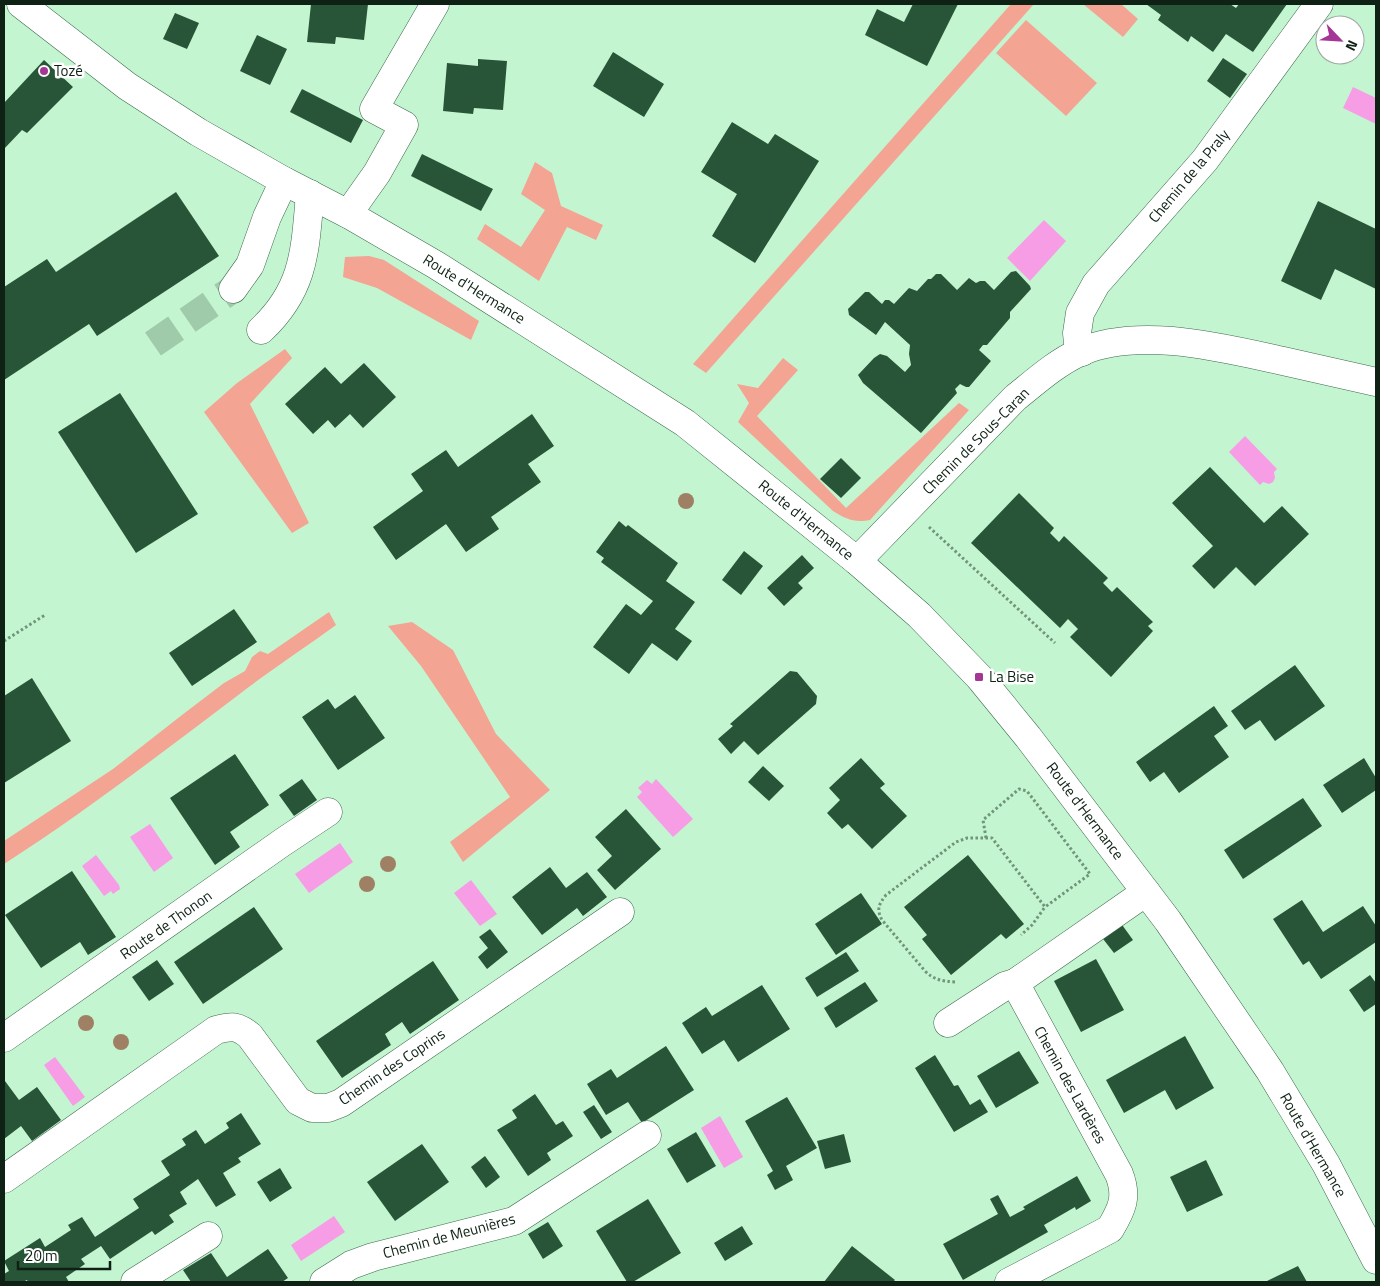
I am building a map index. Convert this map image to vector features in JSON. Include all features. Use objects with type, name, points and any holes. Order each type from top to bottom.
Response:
[{"type":"street","points":[[348,214],[377,173],[404,125],[374,109],[435,4]]},
{"type":"street","name":"Chemin de la Praly","points":[[1082,352],[1078,343],[1077,333],[1079,318],[1087,298],[1096,284],[1205,160],[1319,4]]},
{"type":"street","name":"Route d'Hermance","points":[[32,7],[127,86],[198,132],[284,181],[348,214],[504,307],[685,423],[857,561],[919,615],[979,677],[1028,737],[1146,892],[1218,992],[1270,1071],[1326,1164],[1376,1260]]},
{"type":"street","points":[[233,289],[250,265],[284,181]]},
{"type":"street","points":[[261,330],[281,308],[297,280],[306,248],[310,194]]},
{"type":"street","name":"Chemin de Sous-Caran","points":[[857,561],[1015,398],[1042,376],[1082,352],[1111,343],[1160,340],[1246,353],[1376,382]]},
{"type":"street","name":"Route de Thonon","points":[[4,1038],[328,812]]},
{"type":"street","points":[[948,1023],[1005,986],[1015,983],[1146,892]]},
{"type":"street","name":"Chemin des Coprins","points":[[4,1179],[216,1030],[230,1026],[241,1028],[250,1036],[298,1101],[312,1108],[328,1108],[341,1103],[620,912]]},
{"type":"street","name":"Chemin des Lardères","points":[[1009,1282],[1110,1229],[1119,1214],[1123,1202],[1124,1186],[1015,983]]},
{"type":"street","name":"Chemin de Meunières","points":[[324,1282],[351,1265],[373,1257],[514,1221],[647,1136]]},
{"type":"street","points":[[135,1282],[208,1236]]},
{"type":"path","points":[[931,528],[1055,643]]},
{"type":"path","points":[[4,641],[45,615]]},
{"type":"path","points":[[986,838],[983,820],[1019,789],[1027,791],[1090,874],[1045,907],[1032,925],[1021,935]]},
{"type":"path","points":[[961,984],[937,980],[931,977],[882,920],[878,912],[878,906],[886,895],[956,842],[967,838],[992,838],[1045,907]]},
{"type":"shaded area","points":[[1011,4],[1034,4],[706,373],[693,364]]},
{"type":"shaded area","points":[[1083,4],[1121,4],[1138,19],[1123,37]]},
{"type":"shaded area","points":[[1026,20],[1097,83],[1066,116],[996,53]]},
{"type":"shaded area","points":[[1353,87],[1376,98],[1376,124],[1343,108]]},
{"type":"shaded area","points":[[535,162],[552,173],[561,206],[603,225],[596,240],[567,227],[539,281],[477,239],[485,224],[521,247],[545,210],[521,194]]},
{"type":"shaded area","points":[[1044,220],[1066,241],[1030,281],[1007,258]]},
{"type":"shaded area","points":[[369,256],[384,260],[479,321],[471,340],[377,288],[343,277],[345,257]]},
{"type":"shaded area","points":[[285,349],[292,358],[250,404],[309,523],[292,533],[204,412],[237,383]]},
{"type":"shaded area","points":[[783,358],[798,370],[757,416],[846,508],[959,403],[969,410],[870,520],[850,520],[833,511],[738,422],[749,403],[737,384],[758,388]]},
{"type":"shaded area","points":[[1245,436],[1277,469],[1274,472],[1275,478],[1273,482],[1269,484],[1263,482],[1260,485],[1229,452]]},
{"type":"shaded area","points":[[329,612],[336,625],[261,678],[93,803],[4,864],[4,841],[113,769],[224,683],[245,671],[252,657],[260,651],[268,654]]},
{"type":"shaded area","points":[[412,622],[453,650],[496,734],[550,790],[463,862],[450,842],[510,797],[421,666],[388,626]]},
{"type":"shaded area","points":[[656,779],[693,819],[673,837],[637,797],[642,792],[638,788],[647,780],[652,784]]},
{"type":"shaded area","points":[[150,824],[173,858],[154,872],[130,837]]},
{"type":"shaded area","points":[[340,843],[353,862],[309,893],[295,874]]},
{"type":"shaded area","points":[[96,855],[119,885],[120,889],[113,894],[111,891],[104,896],[82,866]]},
{"type":"shaded area","points":[[471,880],[497,914],[480,926],[454,893]]},
{"type":"shaded area","points":[[55,1057],[85,1097],[73,1106],[44,1065]]},
{"type":"shaded area","points":[[720,1116],[743,1157],[724,1168],[701,1128]]},
{"type":"shaded area","points":[[334,1216],[345,1232],[301,1261],[291,1245]]},
{"type":"building","points":[[311,4],[368,4],[364,40],[336,37],[335,44],[307,42]]},
{"type":"building","points":[[913,4],[958,4],[927,66],[865,35],[877,9],[904,22]]},
{"type":"building","points":[[1146,4],[1230,4],[1236,8],[1239,4],[1287,4],[1253,52],[1226,34],[1213,52],[1191,36],[1188,42],[1158,20],[1161,15]]},
{"type":"building","points":[[175,13],[199,23],[187,49],[163,39]]},
{"type":"building","points":[[257,35],[287,49],[270,85],[240,71]]},
{"type":"building","points":[[613,52],[664,84],[644,117],[593,86]]},
{"type":"building","points":[[1223,58],[1247,74],[1230,98],[1207,81]]},
{"type":"building","points":[[478,59],[507,61],[503,110],[474,108],[473,114],[443,111],[447,63],[478,66]]},
{"type":"building","points":[[44,60],[73,87],[27,133],[22,130],[4,149],[4,103]]},
{"type":"building","points":[[302,89],[363,120],[351,143],[290,112]]},
{"type":"building","points":[[732,122],[768,144],[775,134],[819,161],[755,263],[712,236],[737,194],[701,172]]},
{"type":"building","points":[[422,154],[493,189],[481,211],[411,176]]},
{"type":"building","points":[[176,192],[219,256],[97,336],[89,324],[4,380],[4,287],[47,259],[56,272]]},
{"type":"building","points":[[1318,201],[1376,229],[1376,289],[1335,269],[1321,300],[1281,281]]},
{"type":"building","points":[[1016,271],[1031,289],[1010,312],[1010,318],[987,345],[983,345],[979,350],[991,361],[969,387],[960,384],[955,389],[957,393],[921,433],[863,383],[858,375],[880,354],[887,356],[905,372],[911,365],[910,345],[885,322],[876,335],[849,315],[848,309],[865,292],[869,292],[882,304],[885,300],[889,300],[894,304],[909,288],[917,291],[928,279],[931,279],[936,274],[941,274],[957,290],[969,278],[976,283],[985,281],[994,290],[1011,272]]},
{"type":"building","points":[[364,363],[396,397],[363,428],[350,414],[335,428],[328,420],[313,434],[285,404],[325,367],[341,384]]},
{"type":"building","points":[[120,393],[198,514],[136,553],[58,432]]},
{"type":"building","points":[[532,414],[554,446],[528,464],[541,482],[491,517],[499,529],[466,552],[446,524],[396,560],[373,527],[423,491],[411,474],[446,450],[458,467]]},
{"type":"building","points":[[841,458],[861,478],[841,498],[820,479]]},
{"type":"building","points":[[1210,467],[1264,523],[1282,506],[1309,534],[1255,586],[1236,567],[1214,589],[1192,566],[1213,546],[1172,503]]},
{"type":"building","points":[[1019,493],[1054,528],[1050,533],[1059,542],[1064,536],[1108,578],[1103,583],[1112,592],[1117,587],[1153,622],[1148,626],[1153,631],[1111,677],[1070,637],[1078,629],[1068,619],[1060,628],[971,543]]},
{"type":"building","points":[[619,521],[626,527],[628,525],[678,563],[666,581],[695,602],[675,629],[692,641],[677,661],[652,643],[629,674],[593,647],[626,604],[641,615],[653,601],[601,562],[604,558],[596,552]]},
{"type":"building","points":[[744,551],[763,566],[741,595],[722,580]]},
{"type":"building","points":[[802,555],[814,568],[798,583],[803,588],[784,606],[767,588]]},
{"type":"building","points":[[234,609],[257,642],[192,686],[169,653]]},
{"type":"building","points":[[1295,665],[1325,706],[1275,741],[1260,720],[1245,730],[1231,711]]},
{"type":"building","points":[[790,671],[797,672],[817,696],[816,704],[758,755],[744,741],[731,754],[718,739],[733,726],[730,724]]},
{"type":"building","points":[[32,678],[71,741],[4,783],[4,696]]},
{"type":"building","points":[[355,695],[385,738],[338,770],[302,717],[328,699],[335,709]]},
{"type":"building","points":[[1214,706],[1228,726],[1214,736],[1229,757],[1179,793],[1164,772],[1150,782],[1136,762]]},
{"type":"building","points":[[235,754],[269,805],[230,832],[240,847],[215,865],[170,798]]},
{"type":"building","points":[[861,758],[885,784],[880,788],[907,816],[872,849],[848,824],[842,829],[827,813],[840,800],[829,788]]},
{"type":"building","points":[[1364,758],[1376,778],[1376,790],[1342,813],[1323,785]]},
{"type":"building","points":[[763,766],[784,786],[769,801],[748,782]]},
{"type":"building","points":[[302,779],[317,800],[294,816],[279,795]]},
{"type":"building","points":[[1303,798],[1322,826],[1243,879],[1224,850]]},
{"type":"building","points":[[626,809],[661,849],[615,890],[597,870],[612,856],[595,837]]},
{"type":"building","points":[[968,855],[1024,924],[1006,939],[1001,934],[951,975],[922,939],[927,935],[904,907]]},
{"type":"building","points":[[550,867],[566,888],[587,872],[607,897],[583,916],[577,908],[542,935],[512,897]]},
{"type":"building","points":[[72,871],[116,937],[88,955],[80,942],[41,968],[5,915]]},
{"type":"building","points":[[861,893],[882,924],[836,955],[815,924]]},
{"type":"building","points":[[1302,900],[1323,932],[1363,906],[1376,926],[1376,942],[1321,979],[1309,961],[1303,965],[1273,919]]},
{"type":"building","points":[[254,907],[283,949],[203,1004],[174,962]]},
{"type":"building","points":[[1120,922],[1133,940],[1114,953],[1100,935]]},
{"type":"building","points":[[490,929],[508,952],[487,969],[478,957],[488,948],[479,937]]},
{"type":"building","points":[[846,952],[859,971],[817,997],[805,978]]},
{"type":"building","points":[[1096,959],[1124,1010],[1081,1032],[1054,981]]},
{"type":"building","points":[[157,960],[174,984],[149,1001],[132,977]]},
{"type":"building","points":[[433,961],[459,1000],[410,1034],[402,1022],[385,1034],[391,1045],[342,1078],[316,1041]]},
{"type":"building","points":[[1370,975],[1376,983],[1376,1004],[1364,1012],[1349,990]]},
{"type":"building","points":[[865,982],[878,1001],[836,1028],[824,1008]]},
{"type":"building","points":[[762,985],[790,1029],[738,1062],[724,1040],[702,1054],[682,1023],[706,1007],[712,1016]]},
{"type":"building","points":[[1185,1036],[1214,1088],[1176,1110],[1165,1090],[1124,1113],[1106,1080]]},
{"type":"building","points":[[666,1046],[694,1090],[642,1123],[628,1102],[606,1115],[587,1084],[611,1069],[617,1078]]},
{"type":"building","points":[[1019,1051],[1039,1083],[996,1108],[977,1076]]},
{"type":"building","points":[[935,1055],[954,1086],[958,1085],[970,1105],[980,1099],[988,1112],[954,1132],[915,1068]]},
{"type":"building","points":[[5,1081],[19,1100],[37,1087],[61,1120],[32,1141],[21,1126],[4,1139]]},
{"type":"building","points":[[535,1094],[556,1125],[563,1121],[573,1136],[547,1153],[551,1160],[528,1176],[497,1130],[517,1118],[512,1110]]},
{"type":"building","points":[[787,1097],[817,1148],[786,1166],[793,1180],[775,1190],[767,1175],[773,1171],[745,1121]]},
{"type":"building","points":[[594,1105],[612,1132],[601,1139],[583,1112]]},
{"type":"building","points":[[241,1113],[261,1144],[238,1158],[241,1162],[223,1173],[236,1195],[216,1207],[198,1179],[180,1192],[187,1204],[169,1215],[174,1222],[155,1235],[152,1231],[110,1259],[101,1246],[81,1259],[85,1264],[66,1277],[69,1282],[28,1282],[27,1280],[23,1282],[4,1282],[4,1274],[9,1271],[4,1261],[40,1238],[45,1247],[71,1230],[68,1225],[82,1217],[95,1237],[139,1208],[133,1199],[170,1175],[161,1161],[186,1145],[182,1139],[196,1130],[205,1144],[229,1128],[226,1123]]},
{"type":"building","points":[[696,1132],[716,1166],[687,1183],[667,1149]]},
{"type":"building","points":[[844,1134],[851,1162],[825,1169],[817,1141]]},
{"type":"building","points":[[422,1144],[449,1182],[395,1221],[367,1182]]},
{"type":"building","points":[[485,1156],[500,1177],[486,1188],[471,1167]]},
{"type":"building","points":[[1206,1160],[1223,1195],[1187,1212],[1170,1177]]},
{"type":"building","points":[[280,1168],[292,1188],[270,1202],[257,1182]]},
{"type":"building","points":[[1077,1176],[1091,1201],[1076,1210],[1075,1207],[1044,1225],[1048,1232],[963,1280],[943,1244],[998,1214],[990,1199],[998,1195],[1010,1217],[1025,1209],[1023,1207]]},
{"type":"building","points":[[648,1199],[681,1253],[633,1282],[627,1282],[596,1231]]},
{"type":"building","points":[[548,1222],[563,1246],[543,1259],[528,1234]]},
{"type":"building","points":[[742,1226],[753,1244],[725,1261],[714,1243]]},
{"type":"building","points":[[852,1246],[895,1280],[893,1282],[824,1282]]},
{"type":"building","points":[[268,1249],[288,1278],[282,1282],[191,1282],[183,1270],[211,1253],[227,1277]]},
{"type":"building","points":[[1298,1266],[1307,1282],[1265,1282]]},
{"type":"tunnel","points":[[153,344],[233,289]]},
{"type":"place","name":"Tozé","points":[[44,71]]},
{"type":"place","name":"La Bise","points":[[979,677]]}]
